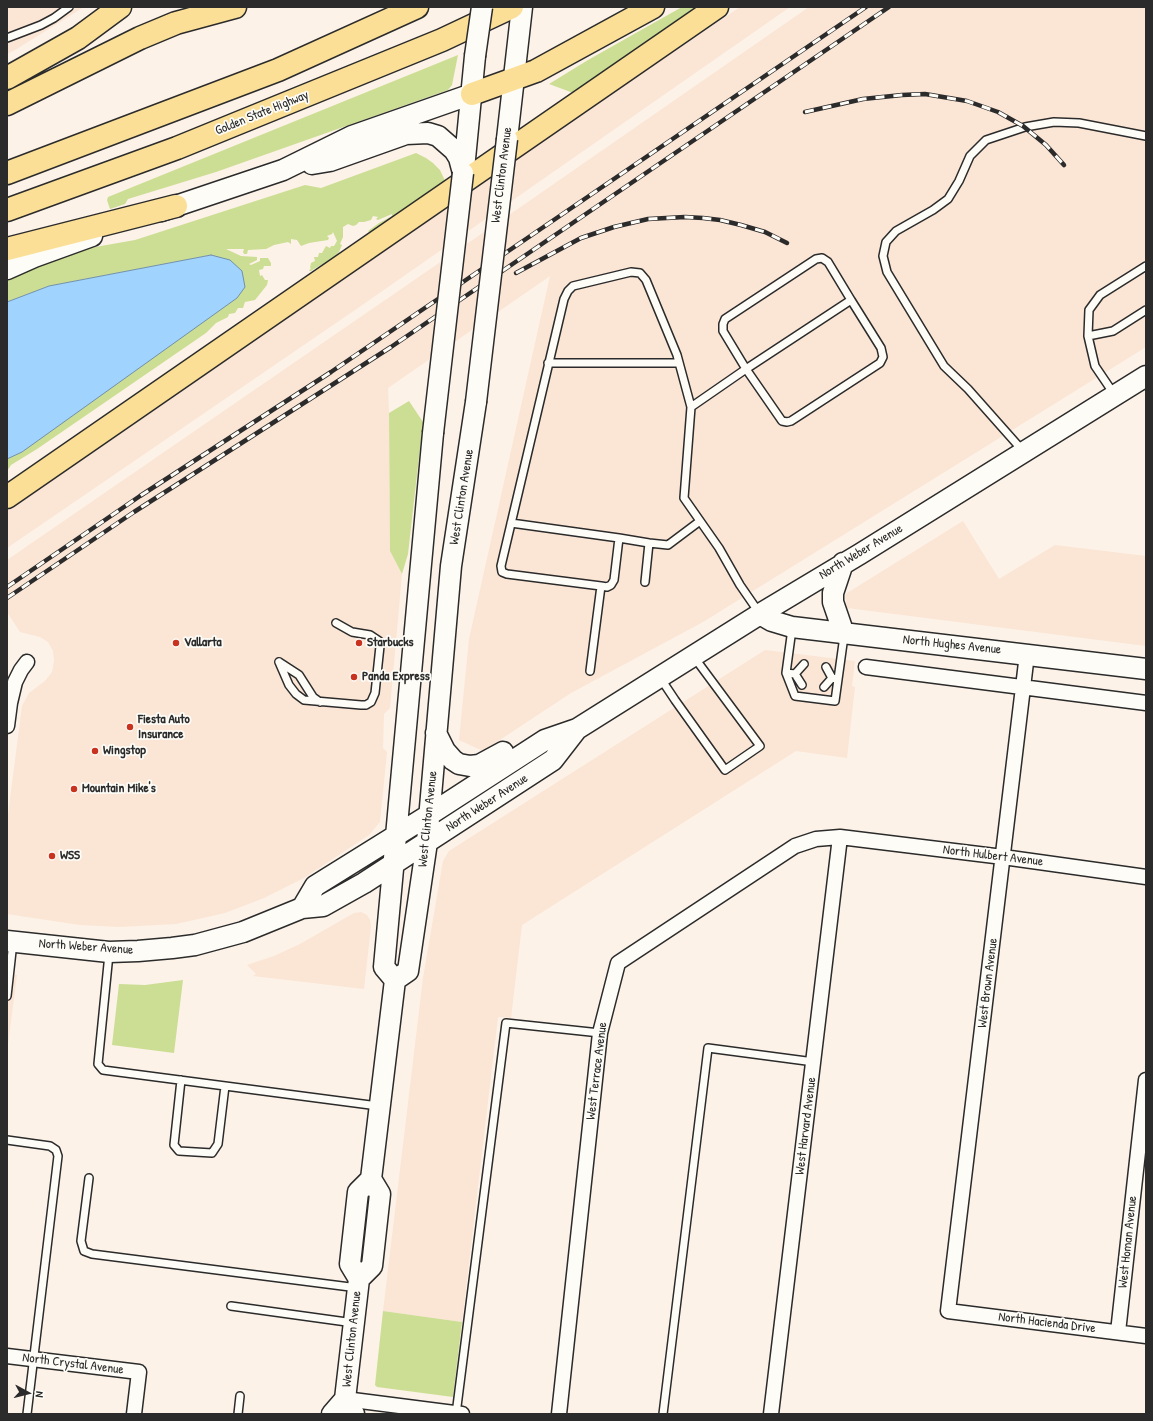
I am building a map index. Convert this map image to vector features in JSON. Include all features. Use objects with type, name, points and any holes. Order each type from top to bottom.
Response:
[{"type":"highway","points":[[7,78],[78,38],[120,7]]},
{"type":"highway","points":[[7,104],[140,38],[176,23],[235,7]]},
{"type":"highway","points":[[7,173],[278,70],[417,7]]},
{"type":"highway","name":"Golden State Highway","points":[[7,210],[177,148],[442,40],[512,7]]},
{"type":"highway","points":[[472,94],[536,71],[653,7]]},
{"type":"highway","points":[[7,497],[717,7]]},
{"type":"highway","points":[[7,249],[176,206]]},
{"type":"main road","points":[[395,980],[384,967],[433,433],[482,7]]},
{"type":"main road","name":"West Clinton Avenue","points":[[332,1414],[350,1407],[354,1323],[358,1283],[372,1266],[380,1194],[371,1179],[379,1106],[395,980],[408,971],[427,842],[451,566],[476,402],[522,7]]},
{"type":"main road","points":[[7,269],[42,254],[176,206],[283,170],[352,136],[472,94]]},
{"type":"main road","points":[[283,170],[330,161],[395,137],[417,132],[428,132],[438,136],[448,144],[459,158],[463,173]]},
{"type":"main road","name":"North Weber Avenue","points":[[302,908],[315,886],[397,836],[527,751],[545,740],[577,729],[760,614],[1146,376]]},
{"type":"main road","points":[[843,563],[833,593],[833,602],[844,634]]},
{"type":"main road","name":"North Hughes Avenue","points":[[760,614],[772,621],[792,627],[1146,669]]},
{"type":"main road","name":"North Weber Avenue","points":[[10,941],[109,952],[172,948],[217,940],[243,932],[302,908],[323,906],[364,883],[554,760],[577,729]]},
{"type":"main road","points":[[436,733],[445,751],[459,764],[470,766],[479,765],[511,747],[527,751]]},
{"type":"street","name":"West Brown Avenue","points":[[948,1311],[1027,654]]},
{"type":"street","points":[[7,726],[15,682],[27,662]]},
{"type":"street","points":[[866,667],[1146,703]]},
{"type":"street","name":"North Hulbert Avenue","points":[[840,837],[1146,877]]},
{"type":"street","name":"West Terrace Avenue","points":[[559,1414],[600,1033],[618,962],[795,846],[816,839],[840,837]]},
{"type":"street","name":"West Harvard Avenue","points":[[771,1414],[840,837]]},
{"type":"street","name":"West Homan Avenue","points":[[1118,1332],[1146,1080]]},
{"type":"street","name":"North Hacienda Drive","points":[[948,1311],[1146,1336]]},
{"type":"street","name":"North Crystal Avenue","points":[[7,1356],[140,1372],[134,1414]]},
{"type":"street","points":[[350,1407],[458,1414]]},
{"type":"lane","points":[[7,38],[41,25],[69,7]]},
{"type":"lane","points":[[1024,452],[968,389],[944,366],[887,272],[883,256],[886,242],[896,231],[933,210],[948,199],[959,181],[970,156],[986,140],[1025,127],[1054,122],[1079,123],[1146,136]]},
{"type":"lane","points":[[822,258],[828,262],[851,300],[880,348],[883,357],[880,363],[787,422],[782,421],[746,369],[723,331],[725,319],[816,259],[822,258]]},
{"type":"lane","points":[[1115,396],[1095,366],[1088,336],[1090,310],[1100,295],[1146,266]]},
{"type":"lane","points":[[619,538],[614,580],[611,585],[607,587],[507,574],[502,572],[501,566],[564,298],[573,286],[631,272],[640,274],[646,280],[679,363],[691,407],[684,498],[760,614]]},
{"type":"lane","points":[[691,407],[851,300]]},
{"type":"lane","points":[[1088,336],[1113,331],[1146,310]]},
{"type":"lane","points":[[548,363],[679,363]]},
{"type":"lane","points":[[511,523],[619,538],[650,544],[668,545],[700,521]]},
{"type":"lane","points":[[646,582],[650,544]]},
{"type":"lane","points":[[590,671],[601,586]]},
{"type":"lane","points":[[321,702],[313,697],[299,675],[279,662],[289,684],[296,694],[304,700],[321,702],[366,705],[371,702],[375,693],[380,646],[379,641],[370,635],[352,632],[336,623]]},
{"type":"lane","points":[[792,627],[786,673],[795,696],[835,701],[832,678],[826,667]]},
{"type":"lane","points":[[824,687],[832,678],[844,634]]},
{"type":"lane","points":[[660,677],[725,770],[760,746],[693,656]]},
{"type":"lane","points":[[795,674],[804,664]]},
{"type":"lane","points":[[786,673],[803,675]]},
{"type":"lane","points":[[795,674],[802,685]]},
{"type":"lane","points":[[7,996],[10,941]]},
{"type":"lane","points":[[109,952],[98,1064],[103,1070],[379,1106]]},
{"type":"lane","points":[[458,1414],[506,1023],[600,1033]]},
{"type":"lane","points":[[664,1414],[708,1048],[814,1062]]},
{"type":"lane","points":[[181,1080],[174,1145],[179,1151],[212,1153],[218,1144],[225,1086]]},
{"type":"lane","points":[[7,1140],[50,1146],[56,1150],[58,1156],[27,1414]]},
{"type":"lane","points":[[89,1178],[81,1241],[84,1251],[92,1254],[358,1283]]},
{"type":"lane","points":[[231,1306],[354,1323]]},
{"type":"lane","points":[[238,1414],[240,1396]]},
{"type":"shaded area","points":[[7,7],[84,7],[7,54]]},
{"type":"shaded area","points":[[740,7],[790,7],[355,310],[7,548],[7,510],[165,403],[447,206]]},
{"type":"shaded area","points":[[809,7],[1146,7],[1146,347],[703,622],[571,693],[483,751],[459,740],[469,639],[550,276],[388,388],[390,551],[402,574],[390,708],[384,714],[383,748],[387,752],[380,822],[369,835],[304,878],[264,898],[225,913],[176,924],[119,927],[80,925],[7,914],[7,822],[22,706],[29,693],[45,681],[52,672],[54,661],[53,651],[48,642],[40,637],[20,632],[7,612],[7,560]]},
{"type":"shaded area","points":[[963,521],[999,579],[1055,545],[1146,556],[1146,646],[847,608],[845,595],[847,593]]},
{"type":"shaded area","points":[[765,650],[855,661],[852,686],[855,687],[847,758],[796,751],[522,925],[511,1018],[498,1017],[462,1322],[383,1311],[423,978],[443,861],[449,851]]},
{"type":"shaded area","points":[[361,912],[367,915],[371,926],[364,989],[253,976],[256,974],[247,965],[274,956],[300,944],[354,913]]},
{"type":"shaded area","points":[[7,974],[17,975],[7,1052]]},
{"type":"green space","points":[[682,7],[699,7],[576,94],[549,84],[588,60]]},
{"type":"green space","points":[[458,55],[452,85],[448,90],[216,172],[128,199],[125,204],[110,209],[107,200],[108,197]]},
{"type":"green space","points":[[416,153],[426,158],[440,170],[447,185],[398,217],[373,230],[371,234],[368,231],[392,216],[392,214],[378,220],[376,219],[378,217],[373,216],[371,220],[359,222],[353,226],[348,224],[343,227],[343,237],[340,244],[342,245],[339,252],[332,259],[311,271],[309,271],[311,268],[311,263],[315,261],[314,257],[318,257],[319,253],[322,253],[326,246],[330,248],[331,246],[334,246],[337,241],[333,232],[327,236],[329,238],[328,240],[301,246],[297,240],[291,239],[291,244],[288,242],[274,245],[266,249],[248,250],[247,254],[244,254],[244,249],[226,249],[241,256],[257,257],[257,260],[249,264],[251,265],[260,261],[260,258],[268,258],[271,263],[271,266],[264,266],[263,269],[259,270],[260,276],[262,275],[265,280],[268,280],[267,285],[255,300],[245,302],[243,308],[238,308],[235,313],[229,314],[228,317],[216,323],[206,333],[37,449],[11,465],[7,471],[7,459],[22,452],[211,255],[49,286],[7,302],[7,283],[9,282],[7,282],[7,276],[84,249],[135,240],[305,185],[321,188]]},
{"type":"green space","points":[[409,401],[423,422],[408,554],[402,574],[390,551],[389,413]]},
{"type":"green space","points":[[183,980],[174,1053],[112,1045],[119,984],[145,985]]},
{"type":"green space","points":[[383,1311],[462,1322],[453,1397],[377,1387],[375,1385]]},
{"type":"water","points":[[211,255],[230,260],[242,271],[245,287],[237,298],[22,452],[7,459],[7,302],[49,286]]},
{"type":"railway","points":[[7,587],[140,496],[331,372],[866,7]]},
{"type":"railway","points":[[7,598],[134,512],[391,347],[889,7]]},
{"type":"railway","points":[[805,112],[863,99],[902,95],[925,94],[967,101],[998,112],[1023,126],[1046,145],[1064,165]]},
{"type":"railway","points":[[516,273],[581,238],[614,227],[648,219],[685,217],[720,220],[765,232],[787,243]]},
{"type":"place","name":"Vallarta","points":[[176,643]]},
{"type":"place","name":"Starbucks","points":[[359,643]]},
{"type":"place","name":"Panda Express","points":[[354,677]]},
{"type":"place","name":"Fiesta Auto Insurance","points":[[130,727]]},
{"type":"place","name":"Wingstop","points":[[95,751]]},
{"type":"place","name":"Mountain Mike's","points":[[74,789]]},
{"type":"place","name":"WSS","points":[[52,856]]}]
